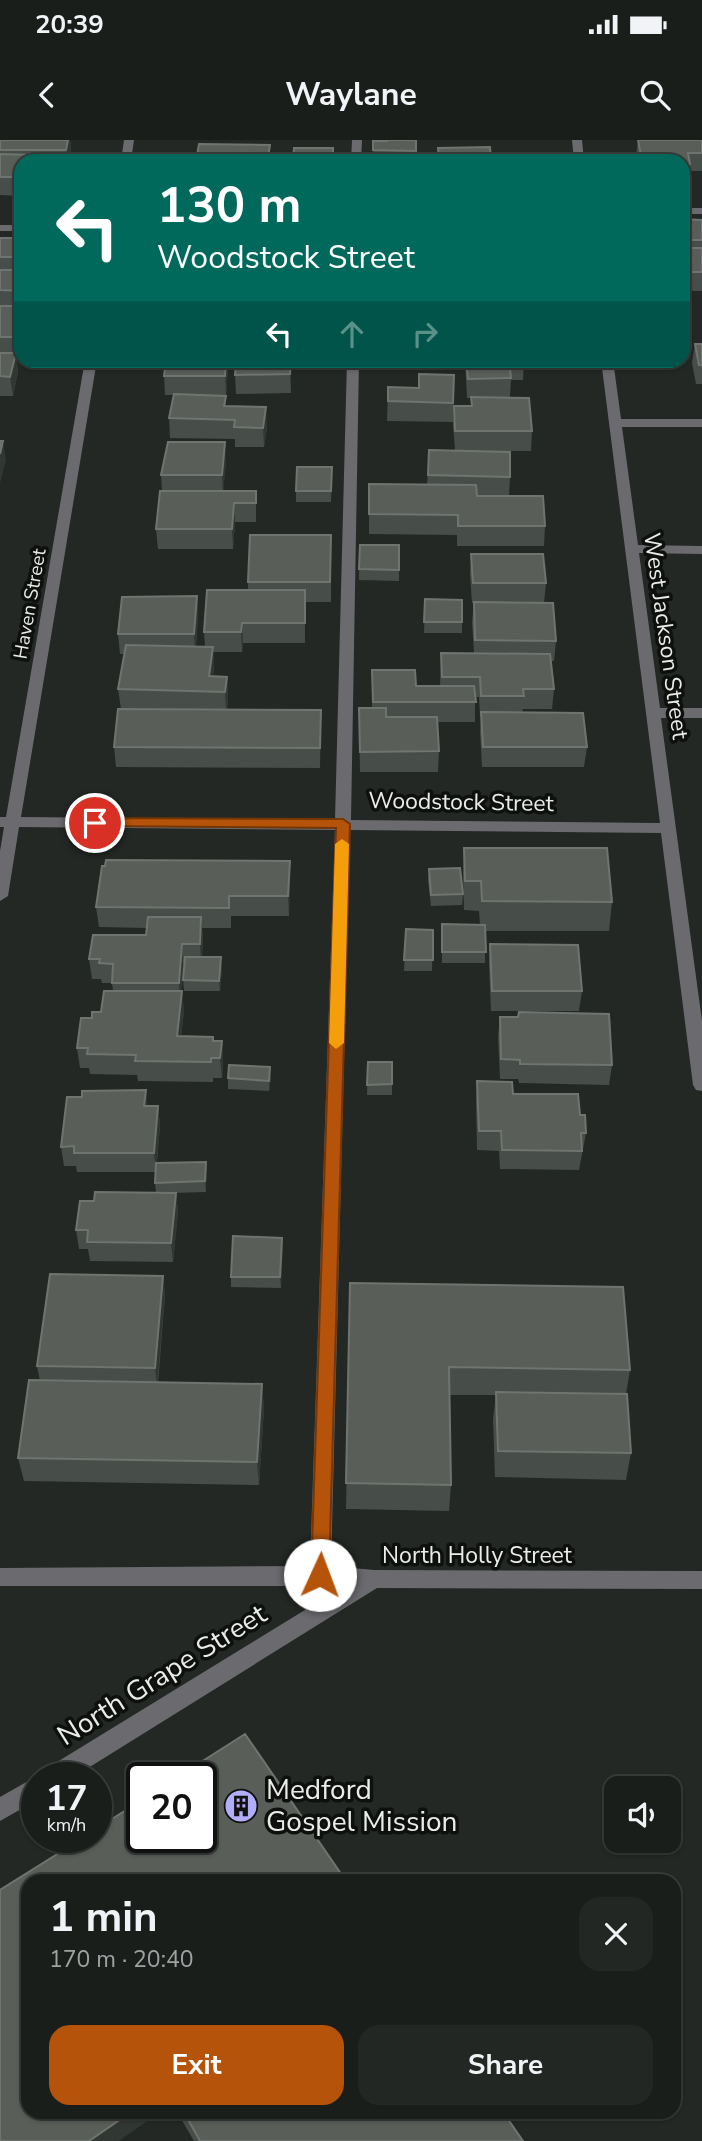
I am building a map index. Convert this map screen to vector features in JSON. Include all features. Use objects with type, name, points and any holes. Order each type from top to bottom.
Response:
[{"type":"street","name":"Haven Street","points":[[0,896],[6,822],[91,368]]},
{"type":"street","points":[[320,1575],[343,824],[353,368]]},
{"type":"street","name":"West Jackson Street","points":[[608,368],[702,1085]]},
{"type":"street","points":[[615,423],[702,424]]},
{"type":"street","points":[[632,549],[702,550]]},
{"type":"street","points":[[653,713],[702,713]]},
{"type":"street","name":"Woodstock Street","points":[[6,822],[669,828]]},
{"type":"street","name":"North Holly Street","points":[[0,1577],[320,1575],[374,1579],[702,1580]]},
{"type":"street","name":"North Grape Street","points":[[78,1762],[374,1579]]},
{"type":"street","points":[[0,1810],[21,1797]]},
{"type":"building","points":[[0,140],[68,140],[66,150],[0,150]]},
{"type":"building","points":[[416,140],[416,151],[373,150],[373,141]]},
{"type":"building","points":[[638,140],[702,140],[702,153],[641,154]]},
{"type":"building","points":[[199,144],[270,145],[269,154],[197,154]]},
{"type":"building","points":[[490,147],[491,154],[438,154],[438,148]]},
{"type":"building","points":[[294,148],[333,148],[333,154],[294,154]]},
{"type":"building","points":[[0,154],[14,154],[14,177],[0,177]]},
{"type":"building","points":[[690,219],[702,220],[702,240],[690,240]]},
{"type":"building","points":[[0,238],[14,238],[14,257],[0,257]]},
{"type":"building","points":[[690,248],[702,248],[702,272],[690,272]]},
{"type":"building","points":[[0,270],[14,270],[14,291],[0,290]]},
{"type":"building","points":[[0,306],[14,306],[14,337],[0,337]]},
{"type":"building","points":[[695,344],[702,344],[702,365],[699,365]]},
{"type":"building","points":[[0,353],[14,353],[10,377],[0,376]]},
{"type":"building","points":[[165,368],[226,368],[225,376],[164,376]]},
{"type":"building","points":[[235,368],[290,368],[290,374],[235,375]]},
{"type":"building","points":[[467,368],[510,368],[511,378],[468,379]]},
{"type":"building","points":[[419,374],[454,375],[453,403],[388,401],[388,387],[419,388]]},
{"type":"building","points":[[174,394],[226,396],[224,406],[266,407],[263,428],[234,427],[235,420],[169,418]]},
{"type":"building","points":[[471,397],[529,398],[532,431],[455,431],[454,406],[472,406]]},
{"type":"building","points":[[168,442],[225,442],[222,475],[161,475]]},
{"type":"building","points":[[429,450],[510,452],[510,477],[428,475]]},
{"type":"building","points":[[297,467],[332,467],[331,491],[296,491]]},
{"type":"building","points":[[369,484],[476,485],[477,496],[543,496],[545,526],[458,526],[458,515],[369,514]]},
{"type":"building","points":[[160,491],[256,491],[256,503],[234,503],[232,529],[156,529]]},
{"type":"building","points":[[250,535],[331,535],[330,582],[248,582]]},
{"type":"building","points":[[360,545],[399,545],[399,570],[359,569]]},
{"type":"building","points":[[471,554],[543,554],[546,583],[473,583]]},
{"type":"building","points":[[207,590],[305,590],[305,623],[242,623],[241,632],[204,632]]},
{"type":"building","points":[[197,596],[194,634],[118,634],[122,597]]},
{"type":"building","points":[[425,599],[462,600],[462,622],[424,622]]},
{"type":"building","points":[[474,602],[553,603],[556,641],[475,640]]},
{"type":"building","points":[[126,645],[213,647],[209,676],[227,677],[225,692],[118,689]]},
{"type":"building","points":[[441,653],[550,654],[554,689],[523,689],[524,696],[481,696],[480,677],[442,677]]},
{"type":"building","points":[[372,670],[415,670],[416,686],[474,686],[476,702],[373,702]]},
{"type":"building","points":[[359,708],[386,708],[386,717],[437,717],[439,751],[360,752]]},
{"type":"building","points":[[118,709],[321,710],[320,748],[114,747]]},
{"type":"building","points":[[481,712],[583,713],[587,747],[483,747]]},
{"type":"building","points":[[464,848],[607,848],[612,902],[482,901],[481,881],[465,881]]},
{"type":"building","points":[[106,860],[290,861],[288,896],[229,896],[229,908],[96,907],[102,866],[105,866]]},
{"type":"building","points":[[460,868],[463,894],[431,895],[429,869]]},
{"type":"building","points":[[148,917],[201,917],[200,944],[182,944],[179,983],[112,983],[113,964],[99,963],[100,959],[89,959],[93,935],[146,935]]},
{"type":"building","points":[[442,924],[485,925],[486,952],[442,952]]},
{"type":"building","points":[[406,929],[433,930],[433,960],[404,960]]},
{"type":"building","points":[[490,944],[578,945],[582,991],[492,991]]},
{"type":"building","points":[[185,957],[221,957],[219,981],[183,980]]},
{"type":"building","points":[[104,991],[182,991],[177,1036],[213,1037],[213,1041],[222,1041],[220,1058],[211,1058],[211,1062],[135,1061],[136,1055],[87,1054],[88,1048],[77,1048],[81,1018],[92,1018],[92,1012],[101,1012]]},
{"type":"building","points":[[519,1012],[609,1014],[612,1065],[520,1064],[520,1060],[501,1059],[500,1017],[518,1017]]},
{"type":"building","points":[[368,1062],[392,1062],[392,1084],[367,1085]]},
{"type":"building","points":[[229,1065],[270,1067],[269,1081],[228,1078]]},
{"type":"building","points":[[477,1081],[512,1082],[513,1094],[578,1094],[580,1115],[585,1115],[586,1133],[581,1133],[582,1151],[502,1150],[501,1131],[479,1131]]},
{"type":"building","points":[[146,1090],[144,1106],[158,1106],[154,1153],[74,1153],[74,1146],[61,1147],[67,1097],[82,1097],[82,1091]]},
{"type":"building","points":[[206,1162],[205,1181],[155,1183],[156,1163]]},
{"type":"building","points":[[95,1192],[176,1193],[171,1243],[87,1242],[88,1230],[76,1230],[80,1201],[94,1201]]},
{"type":"building","points":[[233,1236],[282,1238],[280,1277],[231,1277]]},
{"type":"building","points":[[50,1274],[163,1276],[155,1368],[37,1366]]},
{"type":"building","points":[[350,1283],[623,1287],[630,1370],[449,1367],[451,1485],[346,1483]]},
{"type":"building","points":[[29,1380],[262,1384],[257,1462],[18,1458]]},
{"type":"building","points":[[496,1392],[627,1394],[631,1453],[498,1451]]},
{"type":"building","points":[[245,1734],[341,1874],[26,1874],[59,1853],[112,1853],[112,1819],[126,1810],[126,1853],[217,1853],[217,1762],[201,1762]]},
{"type":"building","points":[[21,1877],[21,2119],[121,2119],[89,2141],[0,2141],[0,1890]]},
{"type":"building","points":[[188,2119],[508,2119],[523,2141],[200,2141]]},
{"type":"slow traffic","points":[[336,1043],[342,844]]},
{"type":"place","name":"Medford Gospel Mission","points":[[241,1806]]},
{"type":"route","points":[[95,823],[343,824],[320,1575]]}]
